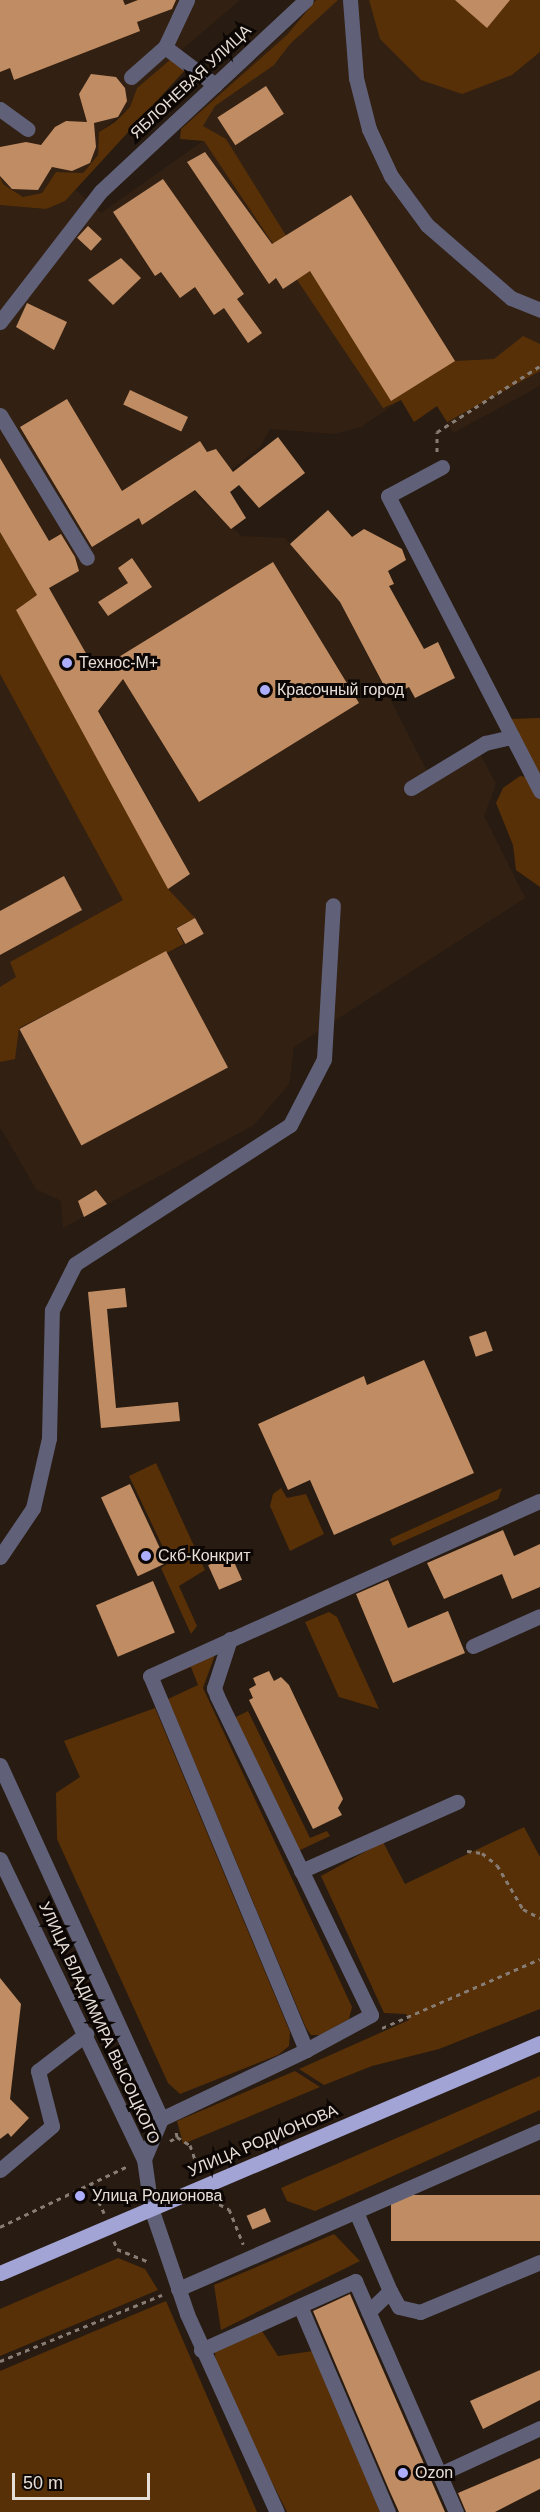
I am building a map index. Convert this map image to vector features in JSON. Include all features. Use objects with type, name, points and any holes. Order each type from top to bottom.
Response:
[{"type":"main road","name":"УЛИЦА РОДИОНОВА","points":[[0,2273],[540,2043]]},
{"type":"street","points":[[131,77],[165,47],[187,0]]},
{"type":"street","name":"ЯБЛОНЕВАЯ УЛИЦА","points":[[0,322],[101,191],[306,0]]},
{"type":"street","points":[[350,0],[356,78],[369,129],[391,176],[427,225],[511,298],[540,310]]},
{"type":"street","points":[[165,47],[215,85]]},
{"type":"street","points":[[0,109],[28,129]]},
{"type":"street","points":[[0,416],[87,558]]},
{"type":"street","points":[[439,468],[388,495],[540,791]]},
{"type":"street","points":[[411,788],[485,743],[512,737]]},
{"type":"street","points":[[0,1557],[33,1508],[49,1438],[51,1310],[75,1264],[290,1125],[324,1059],[333,905]]},
{"type":"street","points":[[306,2050],[149,1682],[153,1675],[230,1639],[540,1501]]},
{"type":"street","points":[[472,1647],[540,1616]]},
{"type":"street","points":[[144,2159],[161,2119],[306,2050],[371,2015],[214,1688],[230,1639]]},
{"type":"street","points":[[0,1766],[161,2119]]},
{"type":"street","points":[[301,1871],[457,1802]]},
{"type":"street","name":"УЛИЦА ВЛАДИМИРА ВЫСОЦКОГО","points":[[0,1858],[144,2159],[151,2208],[178,2289],[201,2350],[277,2512]]},
{"type":"street","points":[[0,2170],[52,2126],[38,2071],[86,2034]]},
{"type":"street","points":[[178,2289],[540,2131]]},
{"type":"street","points":[[356,2212],[399,2307],[420,2312],[540,2262]]},
{"type":"street","points":[[201,2350],[355,2281],[456,2512]]},
{"type":"street","points":[[368,2312],[390,2291]]},
{"type":"street","points":[[300,2306],[388,2512]]},
{"type":"street","points":[[440,2474],[540,2428]]},
{"type":"path","points":[[439,468],[437,432],[540,366]]},
{"type":"path","points":[[466,1851],[482,1853],[497,1865],[523,1909],[540,1918]]},
{"type":"path","points":[[0,2227],[144,2159]]},
{"type":"path","points":[[91,2185],[117,2249],[150,2261],[153,2270]]},
{"type":"path","points":[[159,2286],[162,2295]]},
{"type":"path","points":[[0,2361],[178,2289]]},
{"type":"shaded area","points":[[0,0],[240,0],[137,88],[130,107],[99,132],[98,155],[83,173],[56,172],[42,193],[23,197],[3,184],[0,176]]},
{"type":"shaded area","points":[[316,0],[338,0],[290,44],[274,65],[215,106],[203,126],[226,139],[290,242],[455,361],[494,359],[523,336],[540,344],[540,371],[447,422],[437,406],[414,422],[401,400],[383,408],[204,141],[180,139],[181,129],[287,35]]},
{"type":"shaded area","points":[[320,0],[369,0],[380,39],[512,75],[540,52],[540,386],[453,433],[438,406],[414,422],[401,400],[361,427],[334,434],[270,429],[260,447],[198,496],[241,536],[285,538],[340,602],[428,773],[478,750],[496,784],[484,816],[525,898],[294,1047],[289,1084],[254,1125],[63,1228],[61,1201],[36,1189],[0,1127],[0,674],[123,900],[10,962],[148,904],[175,950],[204,934],[168,889],[190,874],[0,532],[0,205],[46,209],[76,190],[101,213],[203,141],[191,119]]},
{"type":"shaded area","points":[[369,0],[540,0],[540,52],[512,75],[462,94],[421,80],[380,39]]},
{"type":"shaded area","points":[[171,59],[186,69],[65,201],[46,209],[0,205],[0,176],[3,184],[23,197],[42,193],[56,172],[83,173],[98,155],[99,132],[115,122],[130,107],[137,88]]},
{"type":"shaded area","points":[[0,532],[37,595],[168,889],[195,918],[176,928],[184,944],[19,1028],[15,1059],[0,1062],[0,987],[16,977],[10,962],[123,900],[0,674]]},
{"type":"shaded area","points":[[540,718],[540,780],[509,719]]},
{"type":"shaded area","points":[[520,776],[533,778],[540,788],[540,887],[516,870],[513,845],[496,803],[503,788]]},
{"type":"shaded area","points":[[156,1463],[205,1570],[179,1586],[197,1626],[191,1634],[161,1568],[170,1562],[129,1476]]},
{"type":"shaded area","points":[[281,1488],[287,1498],[306,1494],[324,1534],[290,1551],[270,1506],[273,1494]]},
{"type":"shaded area","points":[[502,1488],[498,1499],[393,1546],[390,1539]]},
{"type":"shaded area","points":[[329,1612],[337,1617],[379,1709],[339,1697],[305,1622]]},
{"type":"shaded area","points":[[216,1652],[203,1688],[352,2007],[349,2019],[320,2035],[311,2035],[306,2028],[168,1699],[198,1685],[191,1667],[169,1676],[166,1670]]},
{"type":"shaded area","points":[[155,1708],[290,2032],[289,2046],[278,2055],[180,2094],[168,2083],[57,1839],[56,1793],[80,1777],[64,1741]]},
{"type":"shaded area","points":[[248,1711],[310,1838],[327,1831],[330,1836],[298,1851],[234,1718]]},
{"type":"shaded area","points":[[524,1827],[540,1857],[540,2009],[439,2049],[372,2066],[324,2085],[299,2069],[409,2020],[406,2014],[384,2013],[321,1876],[383,1842],[405,1884]]},
{"type":"shaded area","points":[[295,2071],[320,2087],[183,2144],[177,2121]]},
{"type":"shaded area","points":[[540,2076],[540,2110],[315,2211],[287,2201],[281,2188]]},
{"type":"shaded area","points":[[334,2234],[360,2261],[221,2330],[214,2285]]},
{"type":"shaded area","points":[[118,2258],[145,2269],[158,2290],[0,2356],[0,2309]]},
{"type":"shaded area","points":[[166,2301],[257,2512],[0,2512],[0,2371]]},
{"type":"shaded area","points":[[262,2331],[278,2356],[313,2351],[380,2512],[287,2512],[216,2372],[215,2352]]},
{"type":"building","points":[[0,0],[123,0],[125,5],[138,0],[176,0],[172,9],[137,22],[140,31],[14,80],[10,68],[0,72]]},
{"type":"building","points":[[455,0],[510,0],[487,28]]},
{"type":"building","points":[[91,74],[116,77],[125,88],[127,101],[118,117],[94,123],[96,147],[90,163],[72,171],[52,167],[38,190],[12,189],[0,176],[0,147],[26,142],[41,145],[55,127],[66,121],[87,122],[79,94]]},
{"type":"building","points":[[266,86],[284,114],[235,145],[217,118]]},
{"type":"building","points":[[205,152],[272,244],[351,195],[455,361],[391,401],[310,271],[283,289],[276,278],[269,284],[187,162]]},
{"type":"building","points":[[163,179],[244,294],[237,299],[262,333],[248,343],[224,308],[214,315],[195,287],[180,298],[161,272],[155,276],[113,212]]},
{"type":"building","points":[[88,226],[102,239],[91,251],[77,238]]},
{"type":"building","points":[[121,258],[141,278],[113,305],[88,280]]},
{"type":"building","points":[[27,303],[67,322],[54,350],[16,327]]},
{"type":"building","points":[[130,390],[188,417],[181,432],[123,405]]},
{"type":"building","points":[[67,399],[122,491],[200,441],[207,452],[216,449],[233,472],[278,437],[305,473],[259,508],[239,485],[230,492],[246,518],[231,529],[195,490],[142,525],[139,518],[92,547],[20,427]]},
{"type":"building","points":[[0,458],[49,541],[61,534],[75,557],[79,571],[49,588],[96,671],[273,562],[359,703],[199,802],[123,679],[98,711],[190,874],[168,889],[16,610],[37,595],[0,532]]},
{"type":"building","points":[[328,510],[352,537],[364,529],[402,549],[406,560],[388,571],[394,584],[389,586],[424,649],[438,642],[455,678],[415,698],[409,687],[390,697],[340,602],[290,544]]},
{"type":"building","points":[[132,558],[152,587],[108,616],[98,602],[128,583],[118,568]]},
{"type":"building","points":[[64,876],[82,910],[0,955],[0,911]]},
{"type":"building","points":[[195,918],[204,934],[185,944],[177,928]]},
{"type":"building","points":[[166,951],[228,1068],[81,1145],[19,1029]]},
{"type":"building","points":[[96,1190],[107,1204],[84,1217],[78,1201]]},
{"type":"building","points":[[125,1288],[127,1307],[107,1309],[116,1408],[178,1402],[180,1421],[101,1428],[88,1292]]},
{"type":"building","points":[[486,1331],[493,1351],[476,1357],[469,1337]]},
{"type":"building","points":[[424,1360],[474,1473],[334,1535],[310,1480],[288,1490],[258,1424],[364,1376],[367,1385]]},
{"type":"building","points":[[130,1484],[167,1563],[138,1576],[101,1498]]},
{"type":"building","points":[[503,1530],[514,1556],[540,1544],[540,1587],[512,1599],[502,1574],[444,1599],[427,1563]]},
{"type":"building","points":[[231,1555],[242,1580],[219,1590],[208,1565]]},
{"type":"building","points":[[388,1580],[408,1628],[448,1611],[465,1653],[393,1683],[356,1594]]},
{"type":"building","points":[[153,1581],[175,1633],[118,1657],[96,1605]]},
{"type":"building","points":[[269,1671],[274,1681],[281,1677],[289,1685],[343,1799],[338,1808],[342,1815],[313,1829],[249,1700],[253,1698],[249,1689],[256,1685],[253,1678]]},
{"type":"building","points":[[0,1978],[21,2004],[10,2099],[29,2118],[11,2137],[8,2133],[0,2139]]},
{"type":"building","points":[[391,2195],[540,2195],[540,2241],[391,2241]]},
{"type":"building","points":[[265,2208],[271,2222],[252,2230],[247,2216]]},
{"type":"building","points":[[350,2294],[445,2512],[399,2512],[390,2492],[313,2311]]},
{"type":"building","points":[[540,2370],[540,2400],[483,2429],[470,2401]]},
{"type":"building","points":[[540,2458],[540,2489],[495,2512],[466,2512],[458,2493]]},
{"type":"place","name":"Технос-М+","points":[[67,663]]},
{"type":"place","name":"Красочный город","points":[[265,690]]},
{"type":"place","name":"Скб-Конкрит","points":[[146,1556]]},
{"type":"place","name":"Улица Родионова","points":[[80,2196]]},
{"type":"place","name":"Ozon","points":[[403,2473]]}]
